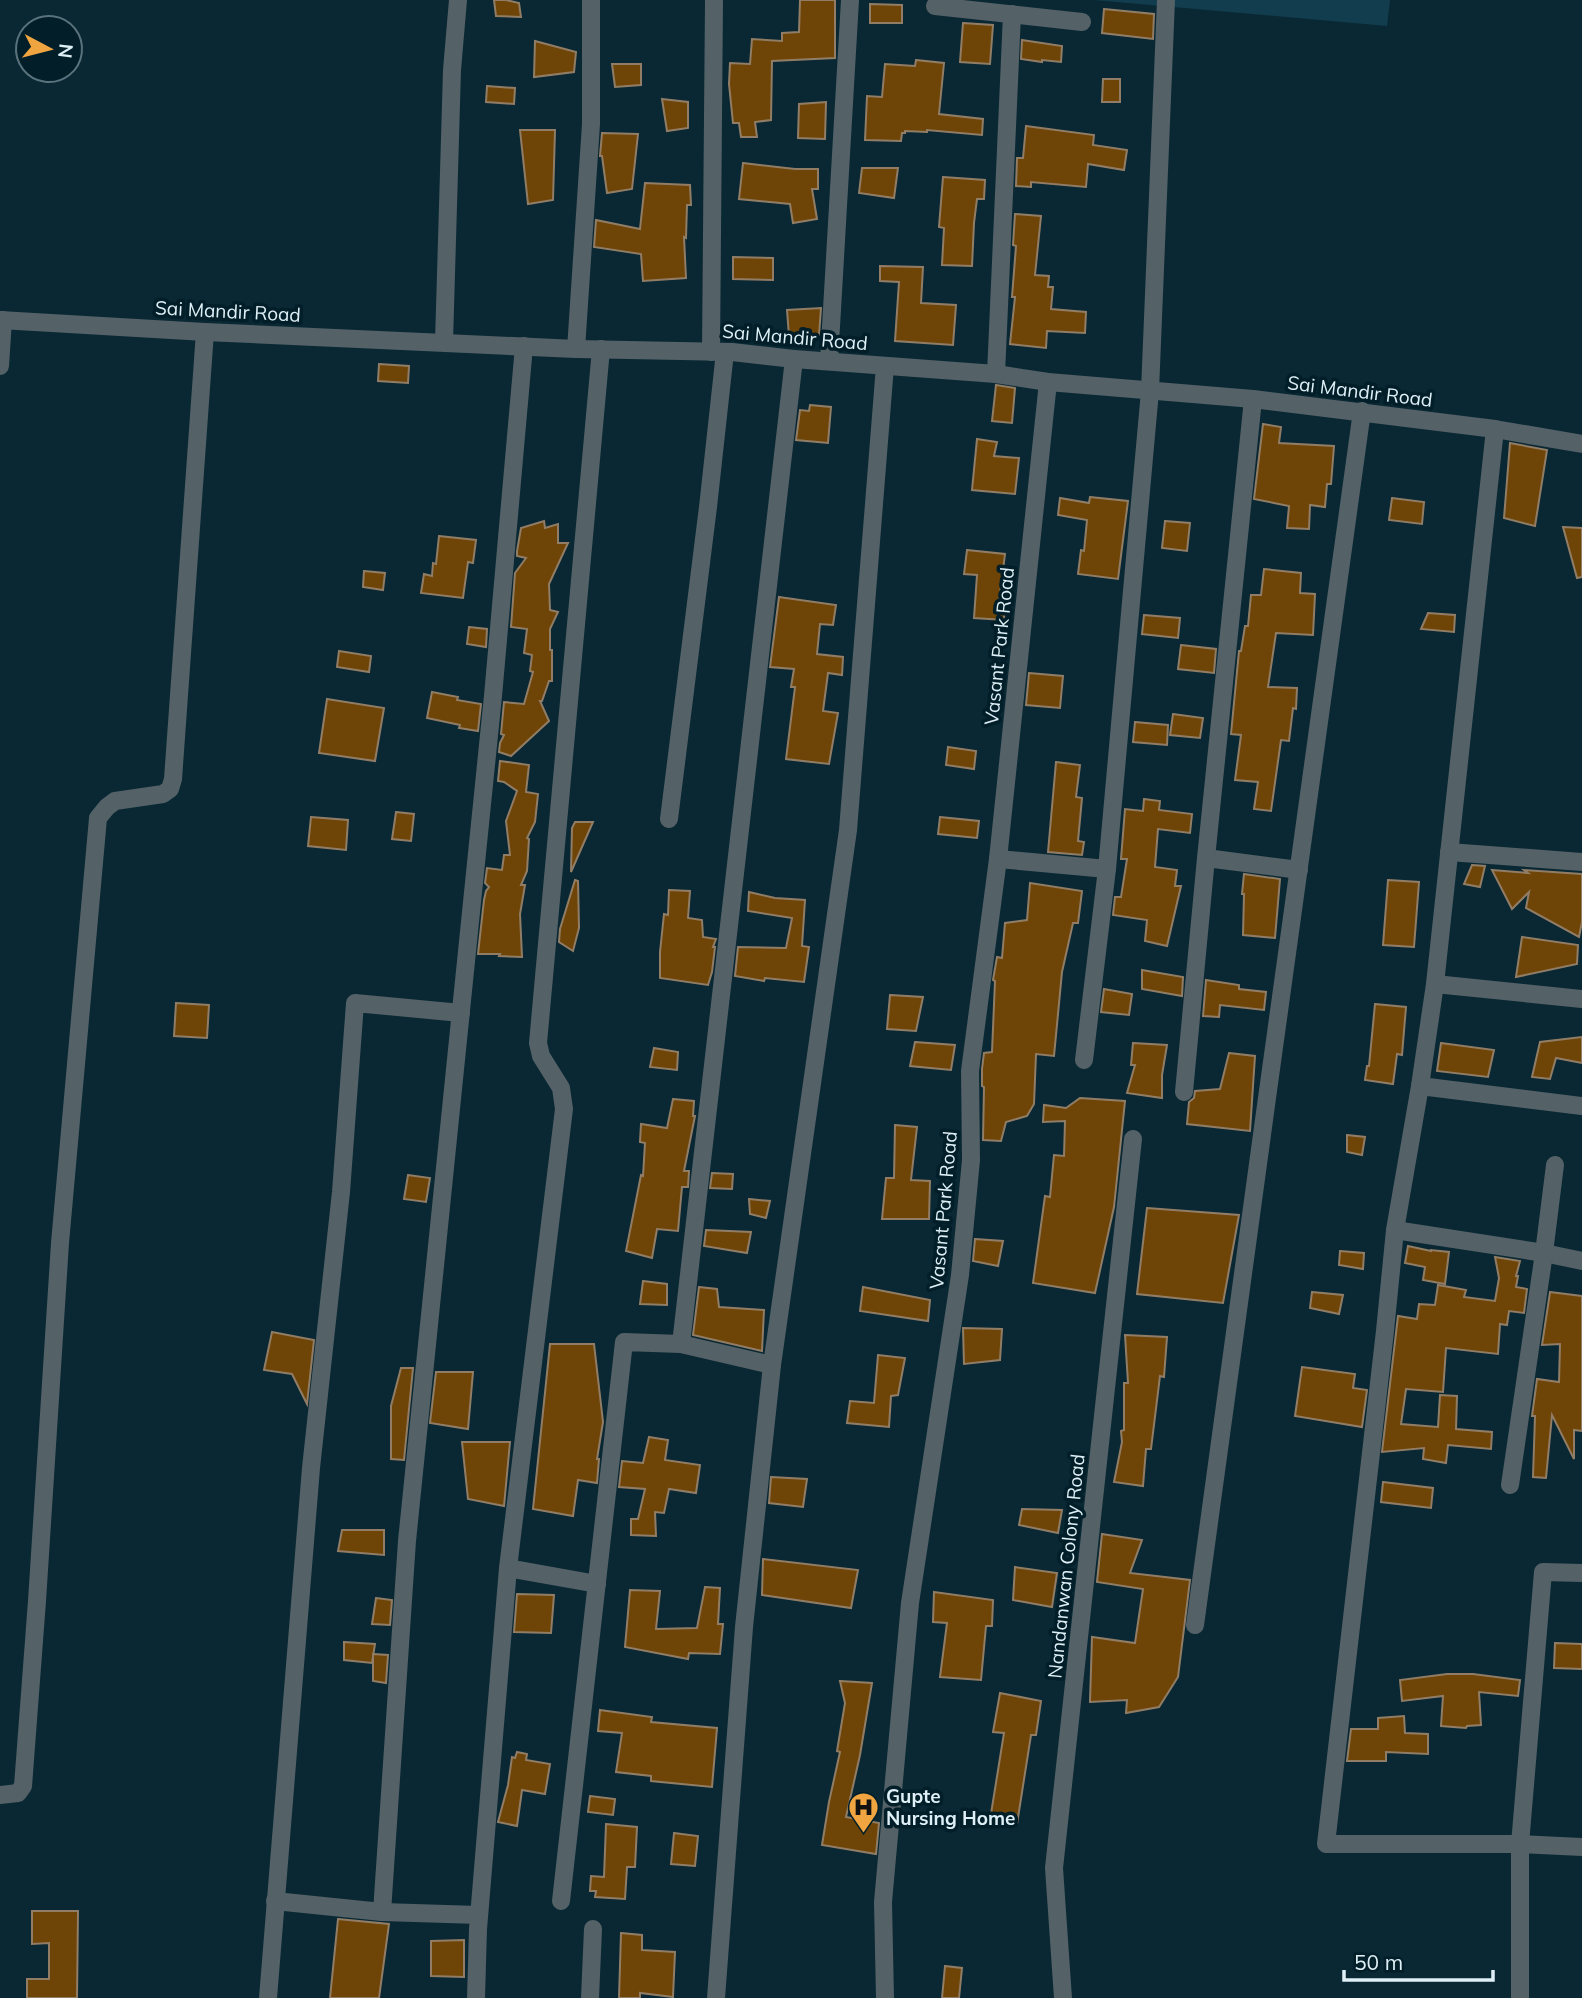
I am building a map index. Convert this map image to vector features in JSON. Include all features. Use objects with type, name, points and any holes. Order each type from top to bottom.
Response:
[{"type":"street","points":[[444,342],[452,70],[458,0]]},
{"type":"street","points":[[576,349],[591,124],[591,0]]},
{"type":"street","points":[[669,819],[708,507],[718,352],[714,0]]},
{"type":"street","points":[[829,360],[850,0]]},
{"type":"street","points":[[1084,1060],[1107,869],[1150,391],[1166,0]]},
{"type":"street","points":[[934,6],[1082,22]]},
{"type":"street","points":[[996,374],[1012,14]]},
{"type":"street","points":[[0,366],[1,320]]},
{"type":"street","name":"Sai Mandir Road","points":[[1,320],[576,349],[718,352],[829,360],[1362,411],[1582,444]]},
{"type":"street","points":[[0,1795],[18,1793],[23,1786],[60,1243],[98,818],[115,801],[163,794],[170,789],[173,779],[205,332]]},
{"type":"street","points":[[382,1912],[407,1541],[493,695],[524,346]]},
{"type":"street","points":[[476,1998],[479,1915],[508,1568],[564,1109],[561,1088],[541,1056],[538,1043],[601,349]]},
{"type":"street","points":[[681,1343],[794,359]]},
{"type":"street","points":[[716,1998],[744,1628],[772,1364],[848,831],[886,366]]},
{"type":"street","name":"Vasant Park Road","points":[[885,1998],[883,1902],[910,1602],[960,1275],[971,1160],[970,1071],[998,859],[1048,382]]},
{"type":"street","points":[[1184,1092],[1253,399]]},
{"type":"street","points":[[1195,1625],[1362,411]]},
{"type":"street","points":[[1494,429],[1435,984],[1395,1230],[1326,1844],[1520,1844],[1582,1847]]},
{"type":"street","points":[[1449,852],[1582,862]]},
{"type":"street","points":[[1206,858],[1299,870]]},
{"type":"street","points":[[998,859],[1107,869]]},
{"type":"street","points":[[1435,984],[1582,999]]},
{"type":"street","points":[[268,1998],[311,1468],[341,1192],[355,1003],[461,1013]]},
{"type":"street","points":[[1420,1086],[1582,1106]]},
{"type":"street","name":"Nandanwan Colony Road","points":[[1063,1998],[1054,1868],[1133,1139]]},
{"type":"street","points":[[1510,1485],[1555,1165]]},
{"type":"street","points":[[1395,1230],[1582,1261]]},
{"type":"street","points":[[561,1901],[624,1342],[681,1343],[772,1364]]},
{"type":"street","points":[[508,1568],[597,1584]]},
{"type":"street","points":[[1520,1998],[1520,1844],[1543,1572],[1582,1573]]},
{"type":"street","points":[[275,1901],[382,1912],[479,1915]]},
{"type":"street","points":[[590,1998],[593,1929]]},
{"type":"shaded area","points":[[1094,0],[1390,0],[1387,26]]},
{"type":"building","points":[[494,0],[519,3],[521,17],[496,16]]},
{"type":"building","points":[[800,0],[835,0],[835,58],[772,61],[771,120],[755,122],[757,137],[741,137],[739,123],[733,123],[730,63],[750,64],[752,39],[782,41],[782,33],[799,32]]},
{"type":"building","points":[[870,4],[902,5],[902,23],[870,23]]},
{"type":"building","points":[[1104,9],[1154,14],[1153,39],[1102,33]]},
{"type":"building","points":[[963,23],[993,25],[990,64],[960,62]]},
{"type":"building","points":[[1022,40],[1062,46],[1061,62],[1021,59]]},
{"type":"building","points":[[535,41],[576,52],[574,72],[534,77]]},
{"type":"building","points":[[916,60],[944,63],[939,114],[983,119],[982,135],[927,130],[905,131],[901,141],[865,140],[867,96],[882,97],[885,64],[915,66]]},
{"type":"building","points":[[612,64],[641,64],[641,85],[615,87]]},
{"type":"building","points":[[1103,79],[1120,79],[1120,102],[1102,102]]},
{"type":"building","points":[[487,86],[515,88],[514,104],[486,102]]},
{"type":"building","points":[[662,99],[688,102],[688,128],[667,131]]},
{"type":"building","points":[[826,102],[825,139],[798,138],[799,104]]},
{"type":"building","points":[[1026,126],[1094,135],[1093,145],[1127,150],[1124,170],[1088,164],[1086,187],[1031,182],[1031,187],[1016,186],[1017,158],[1023,158]]},
{"type":"building","points":[[520,130],[555,130],[553,200],[528,204]]},
{"type":"building","points":[[602,133],[638,134],[632,189],[607,193],[600,156]]},
{"type":"building","points":[[743,163],[818,169],[818,189],[812,189],[817,219],[793,223],[790,204],[739,199]]},
{"type":"building","points":[[862,168],[898,168],[894,198],[859,193]]},
{"type":"building","points":[[943,177],[985,180],[984,199],[977,199],[972,266],[942,265],[944,228],[939,227]]},
{"type":"building","points":[[645,183],[690,185],[691,205],[687,205],[686,238],[684,237],[686,278],[643,281],[641,254],[594,247],[596,220],[640,229]]},
{"type":"building","points":[[1015,214],[1041,216],[1035,275],[1049,276],[1048,287],[1053,287],[1051,309],[1086,312],[1085,333],[1047,331],[1046,348],[1010,344],[1015,297],[1012,297],[1016,246],[1013,245]]},
{"type":"building","points":[[733,257],[773,258],[773,280],[733,279]]},
{"type":"building","points":[[880,266],[923,267],[921,303],[956,305],[953,345],[895,341],[899,282],[880,281]]},
{"type":"building","points":[[821,308],[819,335],[789,336],[787,310]]},
{"type":"building","points":[[379,364],[409,366],[408,383],[378,381]]},
{"type":"building","points":[[996,385],[1015,388],[1012,423],[992,421]]},
{"type":"building","points":[[810,405],[831,407],[828,443],[796,440],[800,410],[809,411]]},
{"type":"building","points":[[1263,424],[1281,427],[1279,443],[1334,446],[1331,484],[1327,484],[1325,507],[1310,505],[1309,529],[1287,528],[1289,506],[1254,499]]},
{"type":"building","points":[[977,439],[997,442],[994,456],[1019,458],[1015,494],[972,490]]},
{"type":"building","points":[[1510,443],[1547,450],[1535,526],[1504,518]]},
{"type":"building","points":[[1090,497],[1128,501],[1118,579],[1078,574],[1081,550],[1084,551],[1087,520],[1058,515],[1060,498],[1089,503]]},
{"type":"building","points":[[1392,498],[1424,502],[1422,524],[1389,520]]},
{"type":"building","points":[[544,521],[545,528],[558,524],[558,543],[568,543],[549,584],[550,610],[558,612],[550,629],[552,681],[549,681],[540,701],[549,721],[511,756],[499,752],[504,735],[501,734],[504,702],[524,704],[533,672],[530,671],[532,655],[524,653],[527,629],[511,627],[515,573],[526,558],[517,556],[517,551],[521,528]]},
{"type":"building","points":[[1165,521],[1190,523],[1187,551],[1162,548]]},
{"type":"building","points":[[1563,527],[1582,528],[1582,577],[1577,578]]},
{"type":"building","points":[[439,536],[476,540],[473,563],[468,562],[463,598],[421,593],[424,574],[432,576],[433,563],[436,564]]},
{"type":"building","points":[[967,550],[1005,554],[999,602],[1005,602],[1004,620],[974,618],[977,575],[964,574]]},
{"type":"building","points":[[1264,569],[1301,573],[1300,593],[1315,594],[1313,635],[1276,633],[1268,687],[1297,688],[1296,709],[1293,708],[1289,741],[1281,740],[1271,811],[1254,809],[1258,782],[1235,780],[1241,735],[1231,734],[1239,651],[1245,626],[1248,626],[1251,595],[1261,595]]},
{"type":"building","points":[[364,571],[385,573],[383,590],[363,587]]},
{"type":"building","points":[[779,597],[836,605],[833,625],[820,624],[817,654],[843,657],[842,675],[828,673],[823,711],[838,713],[829,764],[786,759],[795,687],[791,687],[794,669],[770,667]]},
{"type":"building","points":[[1428,613],[1455,615],[1454,632],[1421,629]]},
{"type":"building","points":[[1144,615],[1180,618],[1178,638],[1142,634]]},
{"type":"building","points":[[469,627],[487,629],[486,647],[467,644]]},
{"type":"building","points":[[1181,645],[1216,649],[1214,673],[1178,669]]},
{"type":"building","points":[[339,651],[371,656],[369,672],[337,667]]},
{"type":"building","points":[[1029,673],[1063,676],[1060,708],[1026,705]]},
{"type":"building","points":[[432,692],[481,704],[478,731],[427,718]]},
{"type":"building","points":[[327,699],[384,708],[375,761],[319,753]]},
{"type":"building","points":[[1173,714],[1203,718],[1200,738],[1170,735]]},
{"type":"building","points":[[1135,722],[1168,725],[1167,745],[1133,742]]},
{"type":"building","points":[[948,747],[976,751],[974,769],[946,765]]},
{"type":"building","points":[[500,761],[529,765],[526,792],[538,794],[535,822],[527,838],[527,871],[521,885],[525,885],[520,914],[522,957],[478,954],[484,900],[489,887],[485,883],[487,868],[502,870],[504,855],[510,855],[506,821],[517,791],[498,781]]},
{"type":"building","points":[[1056,762],[1080,765],[1076,797],[1082,798],[1078,841],[1084,842],[1082,855],[1048,852]]},
{"type":"building","points":[[1144,799],[1160,801],[1159,810],[1192,814],[1190,833],[1158,829],[1155,867],[1177,870],[1175,886],[1181,886],[1167,946],[1145,941],[1147,920],[1113,915],[1115,897],[1121,897],[1127,859],[1121,859],[1125,809],[1143,811]]},
{"type":"building","points":[[396,812],[414,814],[411,841],[392,839]]},
{"type":"building","points":[[311,817],[348,820],[346,850],[308,846]]},
{"type":"building","points":[[940,817],[979,821],[977,838],[938,834]]},
{"type":"building","points":[[575,822],[593,822],[571,872],[572,828]]},
{"type":"building","points":[[1472,865],[1485,866],[1480,887],[1464,884]]},
{"type":"building","points":[[1492,870],[1582,874],[1582,922],[1579,937],[1526,908],[1529,892],[1512,909]]},
{"type":"building","points":[[1244,874],[1280,879],[1275,938],[1243,935]]},
{"type":"building","points":[[575,880],[578,881],[579,928],[573,951],[559,942],[560,929]]},
{"type":"building","points":[[1388,880],[1419,882],[1414,947],[1383,945]]},
{"type":"building","points":[[1030,883],[1082,891],[1078,923],[1073,923],[1062,972],[1054,1056],[1036,1054],[1034,1104],[1027,1116],[1006,1122],[1001,1141],[983,1140],[982,1069],[984,1053],[992,1052],[993,980],[997,957],[1002,958],[1005,923],[1027,920]]},
{"type":"building","points":[[669,890],[690,891],[688,918],[702,920],[703,937],[716,939],[708,985],[660,978],[660,952],[664,914],[668,915]]},
{"type":"building","points":[[749,892],[775,898],[805,900],[802,946],[809,947],[804,982],[765,978],[764,981],[735,976],[738,947],[786,948],[792,918],[748,911]]},
{"type":"building","points":[[1522,937],[1578,945],[1577,964],[1516,977]]},
{"type":"building","points":[[1142,970],[1183,977],[1182,996],[1142,989]]},
{"type":"building","points":[[1206,980],[1239,985],[1239,989],[1266,992],[1264,1010],[1220,1005],[1219,1017],[1203,1016]]},
{"type":"building","points":[[1104,989],[1132,994],[1129,1015],[1101,1012]]},
{"type":"building","points":[[890,995],[923,997],[916,1031],[887,1029]]},
{"type":"building","points":[[176,1003],[209,1005],[207,1038],[174,1036]]},
{"type":"building","points":[[1375,1004],[1406,1007],[1402,1055],[1397,1054],[1393,1084],[1365,1080],[1369,1066]]},
{"type":"building","points":[[1582,1037],[1582,1063],[1556,1058],[1550,1079],[1532,1077],[1540,1042]]},
{"type":"building","points":[[915,1042],[955,1045],[951,1070],[910,1066]]},
{"type":"building","points":[[1133,1043],[1167,1045],[1162,1075],[1162,1098],[1127,1093],[1135,1065],[1131,1065]]},
{"type":"building","points":[[1441,1043],[1494,1050],[1488,1077],[1437,1071]]},
{"type":"building","points":[[654,1048],[678,1052],[677,1070],[650,1067]]},
{"type":"building","points":[[1229,1053],[1255,1056],[1250,1131],[1187,1124],[1189,1102],[1194,1098],[1195,1091],[1220,1089]]},
{"type":"building","points":[[1080,1098],[1125,1101],[1114,1207],[1095,1293],[1033,1283],[1045,1196],[1050,1197],[1054,1155],[1064,1156],[1065,1121],[1043,1122],[1044,1105],[1066,1108]]},
{"type":"building","points":[[673,1099],[694,1101],[695,1116],[684,1171],[689,1171],[688,1187],[682,1187],[678,1231],[657,1229],[652,1258],[626,1251],[641,1175],[643,1176],[645,1143],[640,1142],[641,1124],[667,1128]]},
{"type":"building","points":[[895,1125],[917,1127],[911,1180],[930,1181],[929,1219],[882,1219],[886,1178],[894,1178]]},
{"type":"building","points":[[1347,1135],[1365,1137],[1362,1155],[1347,1152]]},
{"type":"building","points":[[712,1173],[733,1174],[732,1189],[710,1188]]},
{"type":"building","points":[[408,1175],[430,1178],[426,1202],[404,1199]]},
{"type":"building","points":[[749,1199],[770,1201],[766,1218],[750,1214]]},
{"type":"building","points":[[1147,1208],[1239,1215],[1223,1303],[1137,1294]]},
{"type":"building","points":[[706,1230],[751,1232],[747,1253],[704,1246]]},
{"type":"building","points":[[975,1239],[1003,1241],[998,1266],[973,1261]]},
{"type":"building","points":[[1408,1246],[1449,1252],[1445,1284],[1423,1280],[1425,1267],[1405,1263]]},
{"type":"building","points":[[1340,1251],[1364,1253],[1363,1269],[1339,1265]]},
{"type":"building","points":[[1495,1257],[1520,1261],[1516,1287],[1527,1289],[1524,1313],[1509,1311],[1507,1325],[1500,1324],[1498,1354],[1446,1348],[1443,1392],[1406,1389],[1401,1424],[1438,1427],[1440,1395],[1457,1396],[1456,1429],[1492,1432],[1491,1449],[1448,1445],[1446,1463],[1423,1459],[1424,1448],[1382,1452],[1398,1316],[1417,1319],[1419,1304],[1435,1305],[1438,1285],[1466,1290],[1464,1297],[1495,1301],[1499,1278]]},
{"type":"building","points":[[643,1281],[667,1284],[667,1305],[640,1304]]},
{"type":"building","points":[[699,1287],[717,1289],[719,1307],[764,1310],[762,1351],[693,1335]]},
{"type":"building","points":[[863,1287],[930,1300],[928,1321],[860,1311]]},
{"type":"building","points":[[1312,1292],[1343,1295],[1339,1314],[1310,1308]]},
{"type":"building","points":[[1550,1292],[1582,1296],[1582,1431],[1574,1430],[1574,1459],[1552,1415],[1546,1478],[1533,1477],[1535,1416],[1532,1416],[1537,1379],[1559,1382],[1560,1344],[1542,1345]]},
{"type":"building","points":[[963,1328],[1002,1329],[1000,1360],[964,1364]]},
{"type":"building","points":[[272,1332],[314,1340],[307,1404],[292,1374],[264,1370]]},
{"type":"building","points":[[1125,1335],[1167,1337],[1164,1377],[1160,1376],[1151,1449],[1146,1449],[1143,1486],[1114,1482],[1122,1442],[1121,1431],[1124,1430],[1124,1383],[1128,1383]]},
{"type":"building","points":[[550,1344],[594,1344],[603,1422],[597,1459],[597,1483],[578,1480],[573,1516],[533,1509]]},
{"type":"building","points":[[878,1355],[905,1358],[898,1395],[891,1396],[889,1427],[847,1423],[850,1401],[874,1403]]},
{"type":"building","points":[[1302,1367],[1355,1374],[1353,1388],[1367,1390],[1362,1427],[1295,1416]]},
{"type":"building","points":[[401,1368],[413,1368],[404,1460],[391,1459],[391,1406]]},
{"type":"building","points":[[436,1372],[473,1372],[468,1429],[430,1423]]},
{"type":"building","points":[[649,1437],[668,1440],[665,1460],[700,1465],[696,1493],[669,1489],[664,1513],[655,1512],[656,1536],[631,1535],[631,1519],[638,1519],[645,1489],[619,1487],[622,1461],[643,1463]]},
{"type":"building","points":[[462,1442],[510,1442],[504,1506],[468,1499]]},
{"type":"building","points":[[771,1477],[807,1479],[803,1507],[769,1503]]},
{"type":"building","points":[[1383,1482],[1433,1488],[1431,1508],[1381,1502]]},
{"type":"building","points":[[1022,1509],[1062,1510],[1058,1533],[1019,1525]]},
{"type":"building","points":[[342,1530],[384,1530],[384,1555],[338,1551]]},
{"type":"building","points":[[1102,1534],[1142,1540],[1130,1573],[1190,1580],[1178,1677],[1159,1707],[1126,1713],[1127,1700],[1090,1702],[1092,1637],[1135,1643],[1143,1589],[1097,1582]]},
{"type":"building","points":[[763,1559],[858,1570],[851,1608],[762,1595]]},
{"type":"building","points":[[1015,1567],[1057,1573],[1052,1607],[1013,1600]]},
{"type":"building","points":[[705,1587],[720,1588],[718,1624],[723,1624],[720,1654],[689,1653],[688,1659],[625,1647],[630,1590],[660,1591],[656,1629],[697,1628]]},
{"type":"building","points":[[934,1592],[993,1600],[992,1626],[986,1626],[981,1680],[940,1677],[947,1623],[933,1622]]},
{"type":"building","points":[[517,1594],[554,1595],[551,1633],[514,1632]]},
{"type":"building","points":[[376,1598],[392,1600],[390,1625],[372,1624]]},
{"type":"building","points":[[344,1642],[375,1644],[372,1663],[344,1660]]},
{"type":"building","points":[[1555,1643],[1582,1644],[1582,1669],[1554,1668]]},
{"type":"building","points":[[373,1654],[388,1655],[386,1683],[373,1681]]},
{"type":"building","points":[[1447,1674],[1473,1674],[1520,1680],[1518,1696],[1479,1692],[1481,1725],[1466,1728],[1441,1726],[1443,1696],[1402,1701],[1400,1680]]},
{"type":"building","points":[[840,1681],[872,1683],[846,1817],[879,1823],[876,1854],[822,1845],[840,1752],[837,1751],[845,1703]]},
{"type":"building","points":[[1000,1693],[1041,1701],[1036,1735],[1031,1735],[1017,1824],[990,1820],[1004,1733],[993,1732]]},
{"type":"building","points":[[600,1710],[652,1717],[651,1722],[717,1728],[712,1787],[651,1781],[651,1776],[616,1772],[622,1733],[598,1731]]},
{"type":"building","points":[[1404,1716],[1405,1733],[1428,1734],[1428,1754],[1386,1752],[1386,1761],[1347,1761],[1351,1729],[1378,1729],[1378,1718]]},
{"type":"building","points":[[517,1752],[527,1754],[526,1760],[550,1764],[545,1794],[522,1790],[517,1826],[498,1822],[512,1757],[515,1758]]},
{"type":"building","points":[[590,1796],[615,1799],[613,1815],[588,1812]]},
{"type":"building","points":[[606,1824],[637,1827],[635,1867],[627,1867],[625,1899],[595,1897],[596,1891],[590,1891],[591,1876],[604,1877]]},
{"type":"building","points":[[674,1833],[698,1836],[695,1866],[671,1864]]},
{"type":"building","points":[[32,1911],[78,1911],[77,1998],[27,1998],[27,1979],[49,1979],[49,1943],[32,1944]]},
{"type":"building","points":[[338,1919],[389,1924],[379,1998],[330,1998]]},
{"type":"building","points":[[621,1933],[642,1935],[642,1950],[675,1952],[673,1997],[640,1993],[640,1998],[619,1998]]},
{"type":"building","points":[[464,1940],[464,1977],[431,1976],[431,1941]]},
{"type":"building","points":[[945,1966],[962,1968],[959,1998],[942,1998]]},
{"type":"place","name":"Gupte Nursing Home","points":[[863,1834]]}]
